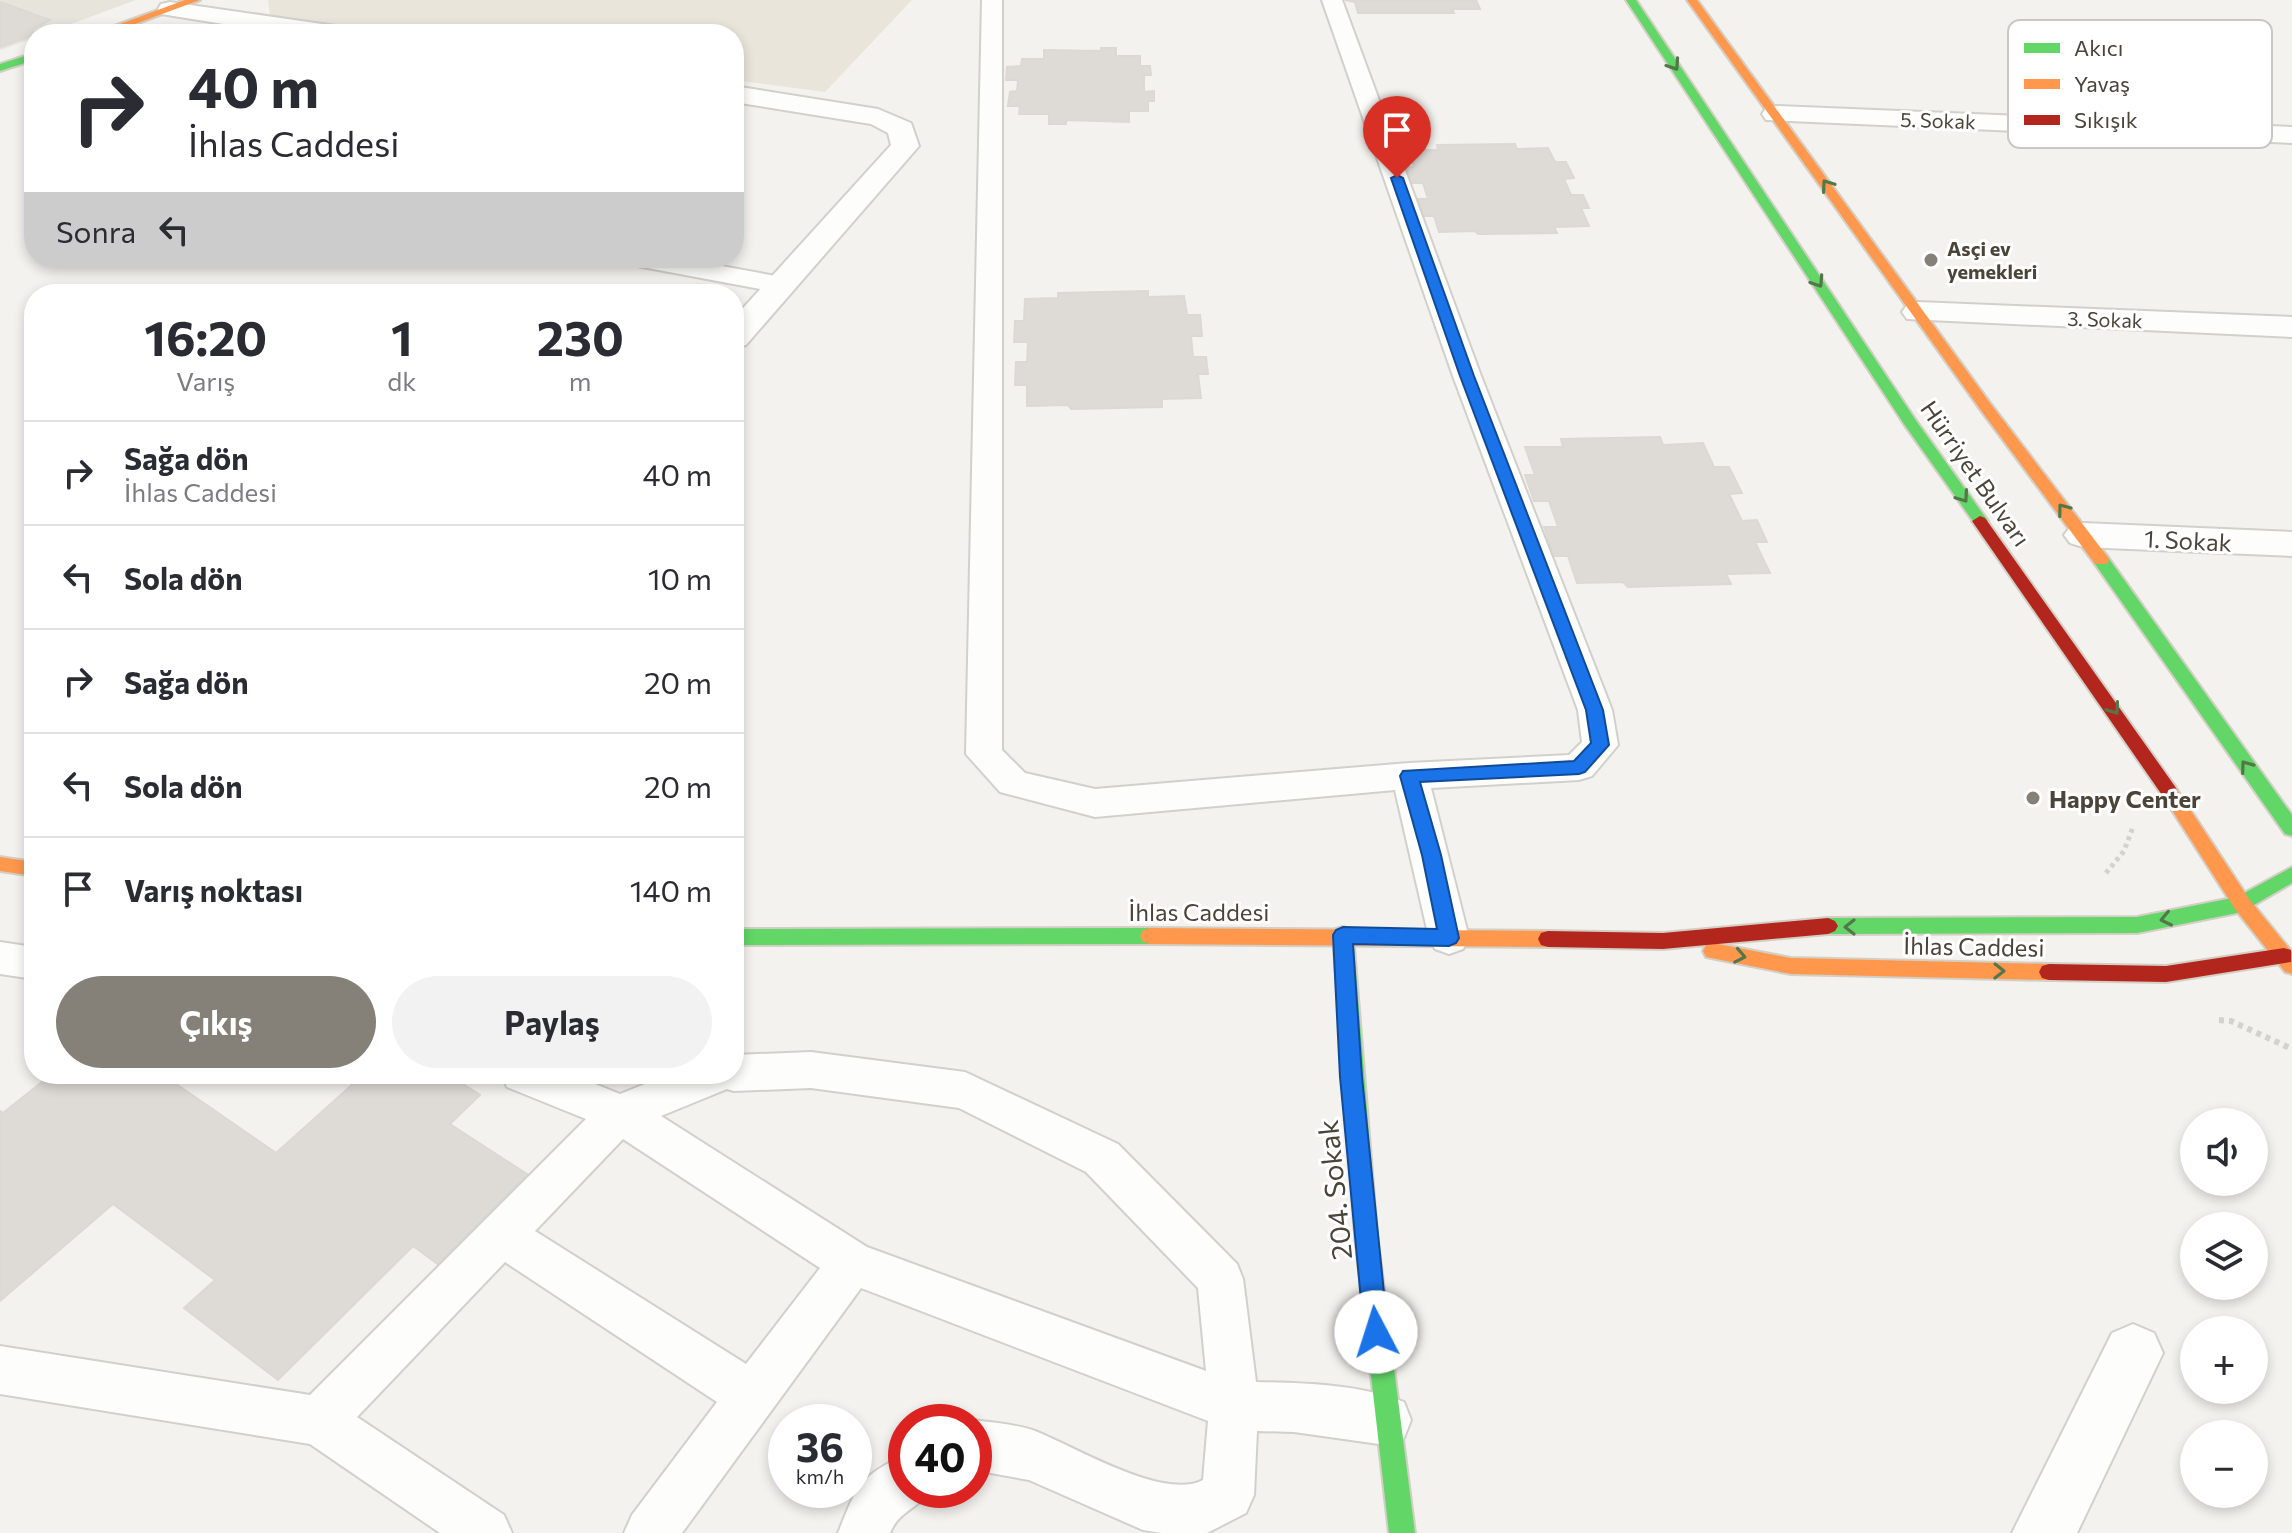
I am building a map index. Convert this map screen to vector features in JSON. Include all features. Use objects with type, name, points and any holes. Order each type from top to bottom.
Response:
[{"type":"main road","points":[[127,24],[195,0]]},
{"type":"main road","name":"Hürriyet Bulvarı","points":[[1631,0],[1911,424],[2135,739],[2242,904],[2289,958]]},
{"type":"main road","name":"Hürriyet Bulvarı","points":[[1692,0],[2083,535],[2292,829]]},
{"type":"main road","points":[[0,68],[24,60]]},
{"type":"main road","points":[[0,864],[24,868]]},
{"type":"main road","name":"İhlas Caddesi","points":[[744,937],[1343,935],[1663,941],[1821,926],[2137,925],[2242,904],[2292,874]]},
{"type":"main road","name":"204. Sokak","points":[[1343,935],[1353,1093],[1386,1420],[1402,1533]]},
{"type":"main road","name":"İhlas Caddesi","points":[[1663,941],[1791,966],[2166,974],[2289,958]]},
{"type":"street","points":[[170,9],[270,24]]},
{"type":"street","points":[[744,96],[878,117],[901,129],[905,146],[744,327]]},
{"type":"street","name":"5. Sokak","points":[[1776,114],[2008,123]]},
{"type":"street","name":"5. Sokak","points":[[2272,134],[2292,135]]},
{"type":"street","name":"3. Sokak","points":[[1918,312],[2292,327]]},
{"type":"street","name":"1. Sokak","points":[[2083,535],[2292,544]]},
{"type":"street","points":[[2044,1533],[2133,1353]]},
{"type":"lane","points":[[992,0],[984,754],[1013,783],[1095,803],[1409,776],[1579,767],[1600,745],[1595,710],[1467,376],[1332,0]]},
{"type":"lane","points":[[690,268],[781,285]]},
{"type":"lane","points":[[1409,776],[1431,855],[1449,938]]},
{"type":"lane","points":[[0,958],[24,962]]},
{"type":"lane","points":[[744,1073],[811,1070],[965,1090],[1102,1158],[1220,1279],[1234,1406],[1228,1495],[1193,1513],[1143,1504],[1031,1455],[992,1448]]},
{"type":"lane","points":[[547,1084],[620,1113],[852,1263],[1234,1406],[1294,1407],[1386,1420]]},
{"type":"lane","points":[[319,1421],[620,1113],[692,1084]]},
{"type":"lane","points":[[501,1234],[753,1397]]},
{"type":"lane","points":[[650,1533],[852,1263]]},
{"type":"lane","points":[[0,1370],[319,1421],[486,1533]]},
{"type":"lane","points":[[864,1533],[877,1501],[888,1493]]},
{"type":"path","points":[[2134,824],[2124,851],[2106,873],[2137,925]]},
{"type":"shaded area","points":[[0,0],[136,0],[71,24],[24,24],[24,42],[0,50]]},
{"type":"shaded area","points":[[268,0],[912,0],[825,92],[744,81],[744,24],[324,24],[270,16]]},
{"type":"building","points":[[1345,0],[1476,0],[1480,9],[1452,9],[1454,13],[1358,13],[1355,2]]},
{"type":"building","points":[[0,2],[50,20],[42,24],[24,24],[24,38],[0,47]]},
{"type":"building","points":[[1101,48],[1116,48],[1116,56],[1140,56],[1140,66],[1150,66],[1151,75],[1144,75],[1144,92],[1154,91],[1154,101],[1148,101],[1148,111],[1129,111],[1129,122],[1066,120],[1066,124],[1049,124],[1049,114],[1019,114],[1020,106],[1008,106],[1010,92],[1017,91],[1018,80],[1006,80],[1007,67],[1021,66],[1022,59],[1044,59],[1044,50],[1101,51]]},
{"type":"building","points":[[1515,144],[1517,149],[1548,148],[1555,162],[1566,162],[1574,178],[1564,179],[1571,195],[1583,195],[1589,208],[1581,208],[1589,226],[1554,227],[1557,233],[1439,232],[1434,216],[1423,216],[1417,199],[1428,199],[1423,183],[1411,183],[1406,167],[1414,167],[1409,150],[1438,150],[1437,145]]},
{"type":"building","points":[[1148,291],[1148,297],[1184,296],[1187,315],[1200,315],[1202,336],[1191,336],[1193,357],[1206,357],[1208,374],[1198,374],[1201,398],[1162,399],[1162,407],[1071,409],[1068,405],[1027,406],[1027,385],[1015,385],[1016,362],[1027,362],[1028,342],[1014,342],[1015,321],[1024,321],[1025,299],[1058,298],[1058,293]]},
{"type":"building","points":[[1660,437],[1663,445],[1703,443],[1714,467],[1729,467],[1742,493],[1729,494],[1742,521],[1757,520],[1767,542],[1755,542],[1770,573],[1726,574],[1731,584],[1628,587],[1623,582],[1577,583],[1568,556],[1554,556],[1544,527],[1558,527],[1549,501],[1534,501],[1525,475],[1535,475],[1525,447],[1563,447],[1561,439]]},
{"type":"building","points":[[39,1084],[176,1084],[276,1153],[353,1084],[463,1084],[480,1095],[450,1124],[539,1182],[450,1273],[413,1246],[278,1380],[184,1308],[215,1280],[113,1204],[0,1301],[0,1111],[3,1113]]},
{"type":"traffic: fast","points":[[1631,0],[1911,424],[1980,521]]},
{"type":"traffic: fast","points":[[0,68],[24,60]]},
{"type":"traffic: fast","points":[[2101,560],[2292,829]]},
{"type":"traffic: fast","points":[[2242,904],[2292,874]]},
{"type":"traffic: fast","points":[[1828,926],[2137,925],[2242,904]]},
{"type":"traffic: fast","points":[[1343,935],[1366,1235],[1402,1533]]},
{"type":"traffic: fast","points":[[744,937],[1150,936]]},
{"type":"traffic: slow","points":[[127,24],[195,0]]},
{"type":"traffic: slow","points":[[1692,0],[1985,406],[2101,560]]},
{"type":"traffic: slow","points":[[2168,790],[2242,904],[2292,966]]},
{"type":"traffic: slow","points":[[0,864],[24,868]]},
{"type":"traffic: slow","points":[[1150,936],[1548,939]]},
{"type":"traffic: slow","points":[[1713,951],[1791,966],[2049,972]]},
{"type":"traffic: jam","points":[[1980,521],[2168,790]]},
{"type":"traffic: jam","points":[[1548,939],[1663,941],[1828,926]]},
{"type":"traffic: jam","points":[[2049,972],[2166,974],[2284,956]]},
{"type":"place","name":"Asçi ev yemekleri","points":[[1931,260]]},
{"type":"place","name":"Happy Center","points":[[2033,798]]},
{"type":"route","points":[[1376,1332],[1351,1077],[1343,935],[1449,938],[1431,855],[1409,776],[1579,767],[1600,745],[1595,710],[1467,376],[1397,178]]}]
